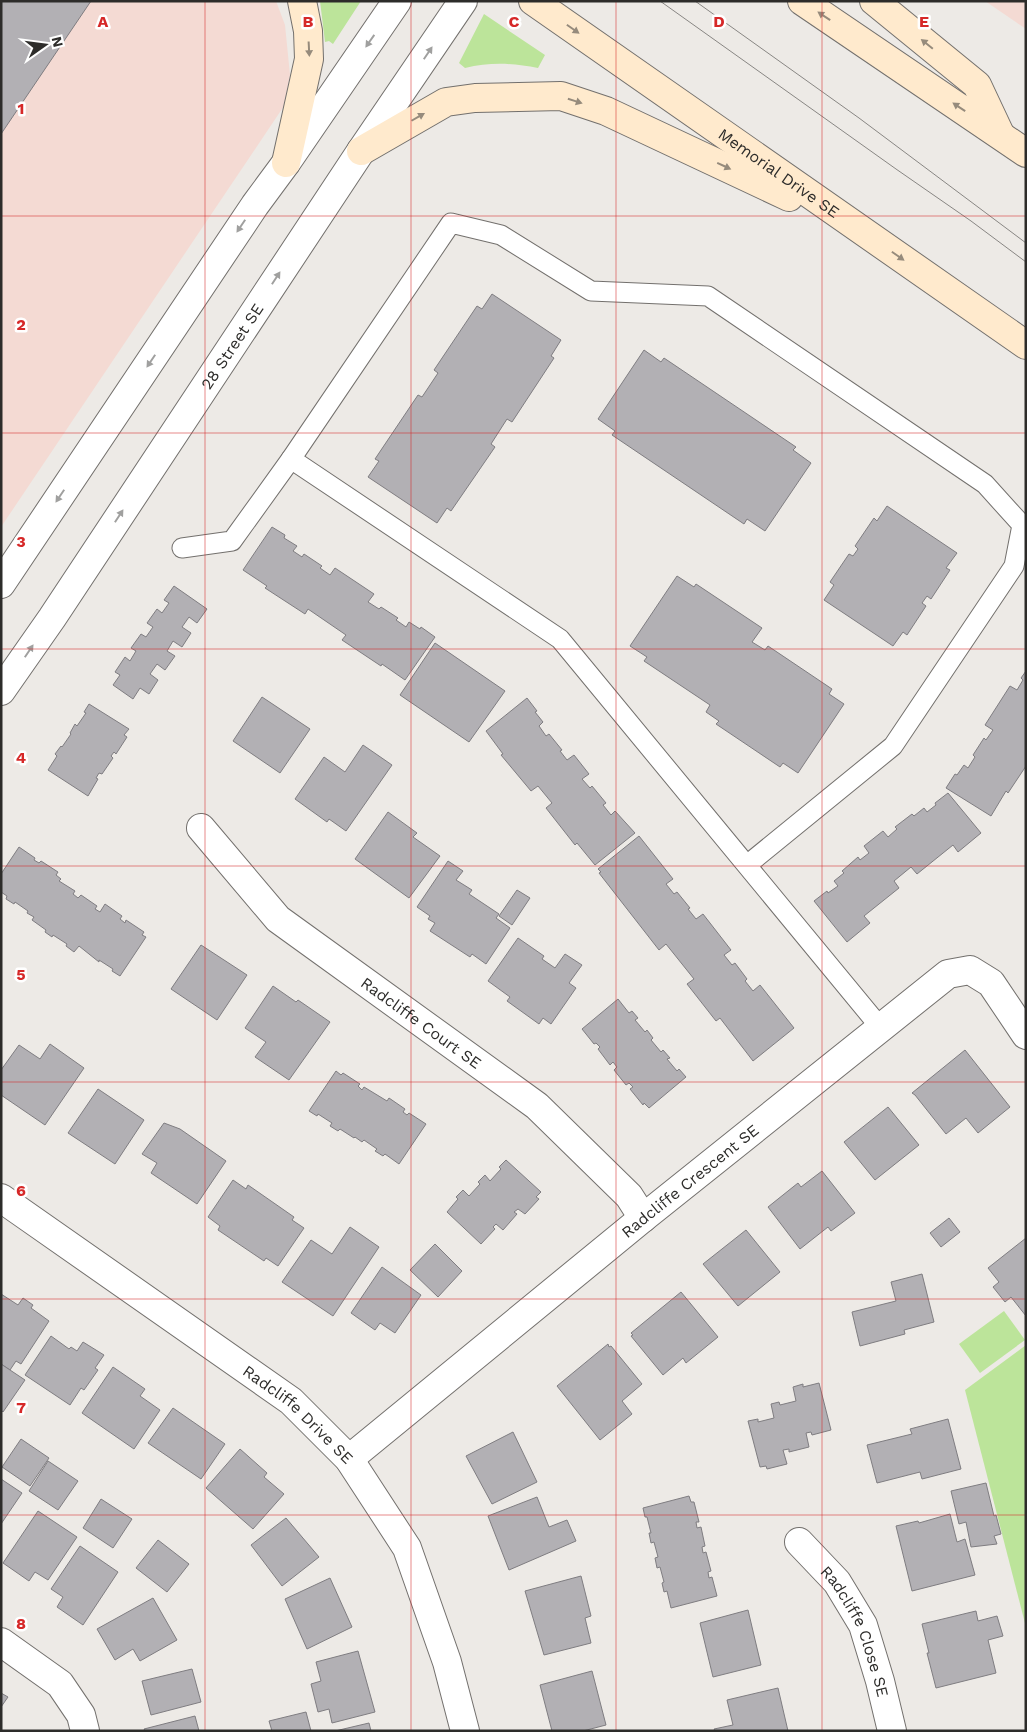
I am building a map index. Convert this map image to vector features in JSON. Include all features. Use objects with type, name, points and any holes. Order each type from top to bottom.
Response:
[{"type":"main road","points":[[286,163],[309,59],[308,31],[302,1]]},
{"type":"main road","name":"Memorial Drive SE","points":[[533,1],[1026,345]]},
{"type":"main road","points":[[802,1],[1026,153]]},
{"type":"main road","points":[[874,1],[977,85],[1000,134]]},
{"type":"main road","points":[[361,151],[446,102],[475,98],[561,96],[606,111],[858,228]]},
{"type":"street","points":[[1,584],[255,205],[397,1]]},
{"type":"street","name":"28 Street SE","points":[[1,691],[52,618],[361,151],[463,1]]},
{"type":"street","name":"Radcliffe Court SE","points":[[201,828],[278,919],[537,1106],[629,1196],[643,1218]]},
{"type":"street","name":"Radcliffe Crescent SE","points":[[349,1459],[643,1218],[948,974],[970,970],[991,983],[1026,1035]]},
{"type":"street","name":"Radcliffe Drive SE","points":[[1,1198],[291,1401],[349,1459],[406,1548],[447,1662],[465,1731]]},
{"type":"street","name":"Radcliffe Close SE","points":[[800,1542],[836,1582],[863,1625],[880,1681],[892,1731]]},
{"type":"street","points":[[1,1642],[60,1684],[81,1715],[85,1731]]},
{"type":"lane","points":[[182,548],[232,541],[292,458],[451,223],[501,235],[591,291],[708,296],[985,484],[1022,524],[1014,566],[893,746],[747,865]]},
{"type":"lane","points":[[292,458],[560,638],[880,1027]]},
{"type":"shaded area","points":[[1,1],[276,1],[285,25],[290,75],[284,106],[1,527]]},
{"type":"shaded area","points":[[985,1],[1026,1],[1026,29]]},
{"type":"green space","points":[[320,1],[361,1],[333,44],[329,41],[325,42]]},
{"type":"green space","points":[[484,14],[545,55],[538,68],[502,64],[465,68],[459,63]]},
{"type":"green space","points":[[1004,1311],[1025,1340],[980,1373],[959,1344]]},
{"type":"green space","points":[[1026,1345],[1026,1627],[965,1390]]},
{"type":"building","points":[[1,1],[91,1],[1,134]]},
{"type":"building","points":[[492,294],[561,340],[551,356],[554,358],[512,422],[507,419],[491,444],[495,447],[451,511],[447,508],[437,523],[368,477],[379,461],[375,459],[418,395],[422,397],[438,373],[434,370],[477,306],[482,309]]},
{"type":"building","points":[[644,350],[661,362],[664,358],[796,447],[793,450],[811,463],[765,531],[747,519],[744,524],[612,435],[615,431],[598,419]]},
{"type":"building","points":[[887,506],[957,553],[946,568],[950,570],[931,599],[927,596],[922,603],[926,606],[907,635],[903,632],[893,646],[824,600],[834,585],[830,582],[849,554],[853,556],[858,549],[855,546],[874,518],[877,521]]},
{"type":"building","points":[[272,527],[297,546],[293,551],[302,557],[304,554],[322,566],[320,568],[330,575],[335,568],[374,594],[368,602],[379,609],[381,607],[398,618],[396,620],[406,627],[409,622],[420,629],[421,627],[435,637],[405,680],[342,640],[346,635],[308,609],[305,614],[265,588],[267,586],[243,570]]},
{"type":"building","points":[[677,576],[694,587],[696,584],[762,628],[752,642],[765,650],[768,646],[832,689],[829,694],[844,704],[798,773],[783,763],[780,767],[716,724],[719,721],[706,712],[710,705],[644,661],[647,657],[630,646]]},
{"type":"building","points":[[174,586],[207,609],[197,623],[189,617],[182,627],[191,633],[182,647],[173,641],[167,651],[175,656],[165,670],[157,664],[150,674],[158,680],[149,694],[140,688],[133,699],[113,685],[120,675],[115,672],[125,657],[130,661],[136,651],[131,648],[141,634],[146,637],[153,627],[147,623],[157,609],[162,613],[169,603],[164,600]]},
{"type":"building","points":[[435,643],[505,691],[469,742],[400,695]]},
{"type":"building","points":[[1026,671],[1026,766],[1008,793],[1006,791],[991,816],[946,788],[955,774],[957,775],[964,765],[968,768],[975,757],[973,755],[984,738],[986,740],[993,730],[985,725],[1010,686],[1017,690],[1023,680],[1021,678]]},
{"type":"building","points":[[262,697],[310,729],[280,773],[233,741]]},
{"type":"building","points":[[527,698],[543,722],[539,726],[546,736],[549,734],[562,750],[560,751],[567,760],[574,755],[589,774],[582,779],[590,788],[592,786],[606,803],[603,805],[611,815],[615,811],[635,833],[595,865],[577,843],[575,845],[546,808],[552,803],[538,786],[531,791],[501,755],[503,754],[486,731]]},
{"type":"building","points":[[89,704],[129,729],[124,735],[127,737],[116,754],[114,752],[111,756],[113,758],[102,774],[99,773],[96,778],[98,779],[88,796],[48,770],[57,756],[55,754],[71,734],[75,724],[77,726],[86,713],[84,712]]},
{"type":"building","points":[[363,745],[392,765],[346,831],[329,819],[327,822],[295,799],[324,757],[345,772]]},
{"type":"building","points":[[948,793],[981,833],[958,852],[953,845],[917,874],[911,867],[894,881],[899,888],[864,916],[870,923],[847,942],[814,901],[827,891],[828,893],[838,886],[834,881],[844,873],[842,871],[858,857],[860,860],[869,853],[864,846],[883,831],[888,837],[897,829],[895,827],[912,814],[914,816],[924,808],[927,812]]},
{"type":"building","points":[[388,812],[417,833],[413,837],[440,856],[409,898],[355,859]]},
{"type":"building","points":[[639,836],[673,879],[666,884],[674,894],[677,892],[696,919],[703,914],[731,950],[724,955],[732,965],[735,963],[753,991],[760,985],[794,1028],[753,1061],[720,1018],[716,1021],[687,984],[694,979],[666,944],[659,950],[599,873],[601,872],[598,869]]},
{"type":"building","points":[[19,847],[35,858],[34,860],[39,863],[41,861],[58,872],[56,875],[61,879],[59,881],[75,891],[73,894],[78,898],[81,895],[97,906],[95,909],[100,912],[105,904],[122,916],[120,919],[125,923],[126,920],[144,932],[142,935],[146,937],[120,976],[112,971],[113,969],[99,960],[99,962],[79,946],[74,952],[66,946],[67,944],[45,932],[46,930],[32,920],[34,917],[27,913],[28,911],[15,902],[14,904],[6,899],[7,896],[1,892],[1,874]]},
{"type":"building","points":[[448,861],[463,871],[456,880],[472,890],[469,894],[499,914],[496,918],[510,928],[486,964],[472,954],[470,957],[430,931],[435,923],[428,919],[430,916],[417,907]]},
{"type":"building","points":[[517,890],[530,898],[512,925],[499,916]]},
{"type":"building","points":[[518,938],[544,956],[542,959],[555,968],[565,954],[582,965],[569,983],[576,988],[551,1024],[543,1018],[539,1024],[507,1001],[510,997],[488,981]]},
{"type":"building","points":[[201,945],[247,975],[217,1020],[171,989]]},
{"type":"building","points":[[273,986],[296,1002],[298,1000],[330,1022],[289,1080],[255,1057],[266,1042],[245,1028]]},
{"type":"building","points":[[618,999],[629,1013],[632,1011],[638,1018],[635,1020],[645,1032],[647,1030],[653,1038],[651,1040],[661,1052],[663,1050],[670,1058],[667,1059],[677,1071],[679,1069],[686,1077],[649,1108],[644,1103],[643,1105],[630,1089],[633,1087],[629,1083],[626,1085],[614,1070],[617,1067],[613,1062],[610,1065],[598,1049],[600,1047],[596,1043],[594,1044],[582,1029]]},
{"type":"building","points":[[50,1044],[84,1068],[45,1125],[1,1095],[1,1070],[19,1045],[40,1059]]},
{"type":"building","points":[[965,1050],[1010,1107],[978,1133],[966,1118],[946,1134],[912,1093]]},
{"type":"building","points":[[336,1071],[341,1075],[343,1073],[360,1084],[358,1086],[362,1090],[364,1087],[387,1101],[389,1098],[405,1109],[403,1112],[407,1115],[409,1113],[426,1124],[399,1164],[385,1154],[383,1156],[375,1151],[377,1149],[364,1140],[362,1142],[340,1129],[338,1131],[330,1126],[332,1123],[318,1114],[317,1116],[309,1111]]},
{"type":"building","points":[[98,1089],[144,1120],[115,1164],[68,1133]]},
{"type":"building","points":[[888,1107],[919,1145],[875,1180],[844,1142]]},
{"type":"building","points":[[164,1123],[180,1129],[226,1161],[197,1204],[151,1173],[157,1163],[142,1154]]},
{"type":"building","points":[[506,1160],[541,1192],[536,1197],[539,1199],[525,1214],[518,1209],[514,1212],[517,1214],[503,1230],[496,1224],[493,1227],[495,1229],[481,1244],[447,1212],[458,1199],[456,1197],[463,1190],[469,1196],[485,1175],[490,1181]]},
{"type":"building","points":[[822,1171],[855,1213],[831,1231],[828,1227],[800,1249],[768,1207],[798,1183],[801,1187]]},
{"type":"building","points":[[233,1180],[246,1189],[248,1185],[294,1217],[292,1220],[304,1228],[278,1266],[266,1258],[264,1261],[218,1230],[220,1226],[208,1217]]},
{"type":"building","points":[[949,1218],[960,1232],[941,1247],[930,1233]]},
{"type":"building","points":[[350,1227],[379,1247],[333,1316],[282,1282],[311,1240],[332,1254]]},
{"type":"building","points":[[746,1230],[780,1272],[738,1306],[703,1264]]},
{"type":"building","points":[[1026,1238],[1026,1316],[1011,1297],[1005,1302],[993,1287],[999,1282],[988,1268]]},
{"type":"building","points":[[435,1244],[462,1271],[438,1297],[410,1270]]},
{"type":"building","points":[[382,1267],[421,1295],[395,1333],[380,1323],[375,1330],[351,1313]]},
{"type":"building","points":[[922,1274],[934,1322],[904,1330],[905,1334],[860,1346],[852,1312],[896,1301],[891,1282]]},
{"type":"building","points":[[681,1292],[718,1337],[686,1363],[683,1358],[663,1375],[631,1336],[633,1335],[631,1333]]},
{"type":"building","points":[[1,1294],[18,1305],[23,1298],[33,1305],[31,1308],[49,1321],[21,1364],[16,1361],[10,1370],[1,1364]]},
{"type":"building","points":[[51,1336],[69,1349],[71,1347],[77,1351],[83,1342],[104,1355],[95,1368],[98,1370],[84,1390],[81,1388],[70,1405],[25,1375]]},
{"type":"building","points":[[608,1344],[642,1384],[622,1401],[632,1414],[600,1440],[557,1386]]},
{"type":"building","points":[[1,1364],[25,1380],[3,1412],[1,1410]]},
{"type":"building","points":[[113,1367],[145,1389],[140,1396],[160,1410],[134,1449],[82,1413]]},
{"type":"building","points":[[819,1383],[831,1430],[812,1435],[811,1432],[806,1433],[809,1447],[789,1452],[789,1449],[783,1450],[787,1464],[767,1469],[766,1466],[760,1467],[748,1421],[758,1419],[758,1422],[774,1418],[771,1404],[779,1402],[780,1405],[796,1401],[793,1387],[803,1384],[803,1387]]},
{"type":"building","points":[[173,1408],[225,1444],[201,1479],[148,1443]]},
{"type":"building","points":[[948,1419],[961,1469],[922,1479],[920,1472],[877,1483],[867,1445],[912,1434],[910,1429]]},
{"type":"building","points":[[513,1432],[537,1482],[492,1504],[466,1456]]},
{"type":"building","points":[[21,1439],[49,1458],[30,1486],[2,1467]]},
{"type":"building","points":[[240,1449],[267,1473],[264,1477],[284,1494],[253,1529],[206,1488]]},
{"type":"building","points":[[48,1461],[78,1481],[58,1510],[29,1491]]},
{"type":"building","points":[[1,1479],[22,1493],[1,1524]]},
{"type":"building","points":[[986,1483],[994,1516],[996,1515],[1001,1534],[994,1536],[997,1544],[971,1547],[966,1522],[959,1524],[951,1491]]},
{"type":"building","points":[[689,1496],[691,1502],[694,1502],[699,1522],[696,1522],[697,1528],[701,1527],[705,1546],[702,1547],[703,1553],[706,1552],[711,1571],[708,1572],[709,1578],[712,1577],[717,1596],[671,1608],[667,1591],[664,1592],[662,1583],[664,1582],[660,1567],[657,1568],[655,1558],[658,1557],[654,1542],[651,1543],[649,1533],[651,1533],[643,1508]]},
{"type":"building","points":[[537,1497],[549,1527],[567,1520],[576,1541],[509,1570],[488,1516]]},
{"type":"building","points":[[101,1499],[132,1519],[113,1548],[83,1528]]},
{"type":"building","points":[[38,1511],[77,1537],[48,1580],[35,1572],[29,1581],[3,1563]]},
{"type":"building","points":[[950,1514],[957,1542],[965,1539],[975,1575],[912,1591],[896,1526],[918,1521],[919,1523]]},
{"type":"building","points":[[286,1518],[319,1557],[282,1586],[251,1545]]},
{"type":"building","points":[[158,1540],[189,1564],[167,1592],[136,1568]]},
{"type":"building","points":[[80,1546],[118,1572],[83,1625],[57,1607],[63,1597],[51,1589]]},
{"type":"building","points":[[581,1576],[591,1616],[585,1618],[591,1643],[544,1655],[525,1591]]},
{"type":"building","points":[[330,1578],[352,1627],[307,1649],[285,1599]]},
{"type":"building","points":[[153,1598],[177,1640],[140,1661],[133,1649],[115,1660],[97,1629]]},
{"type":"building","points":[[748,1610],[761,1665],[713,1677],[700,1623]]},
{"type":"building","points":[[976,1611],[978,1621],[997,1616],[1003,1636],[988,1640],[996,1673],[936,1688],[922,1624]]},
{"type":"building","points":[[358,1651],[375,1712],[332,1723],[329,1709],[318,1712],[311,1684],[321,1681],[316,1662]]},
{"type":"building","points":[[192,1669],[201,1702],[151,1715],[142,1681]]},
{"type":"building","points":[[592,1671],[606,1725],[583,1731],[552,1731],[540,1685]]},
{"type":"building","points":[[778,1688],[788,1731],[715,1731],[714,1729],[733,1725],[727,1700]]},
{"type":"building","points":[[1,1693],[8,1697],[1,1707]]},
{"type":"building","points":[[306,1712],[311,1731],[272,1731],[269,1721]]},
{"type":"building","points":[[195,1716],[199,1731],[145,1731],[144,1729]]},
{"type":"building","points":[[369,1723],[371,1731],[335,1731]]},
{"type":"tram line","points":[[660,1],[1026,262]]},
{"type":"tram line","points":[[695,1],[859,118],[1026,243]]}]
